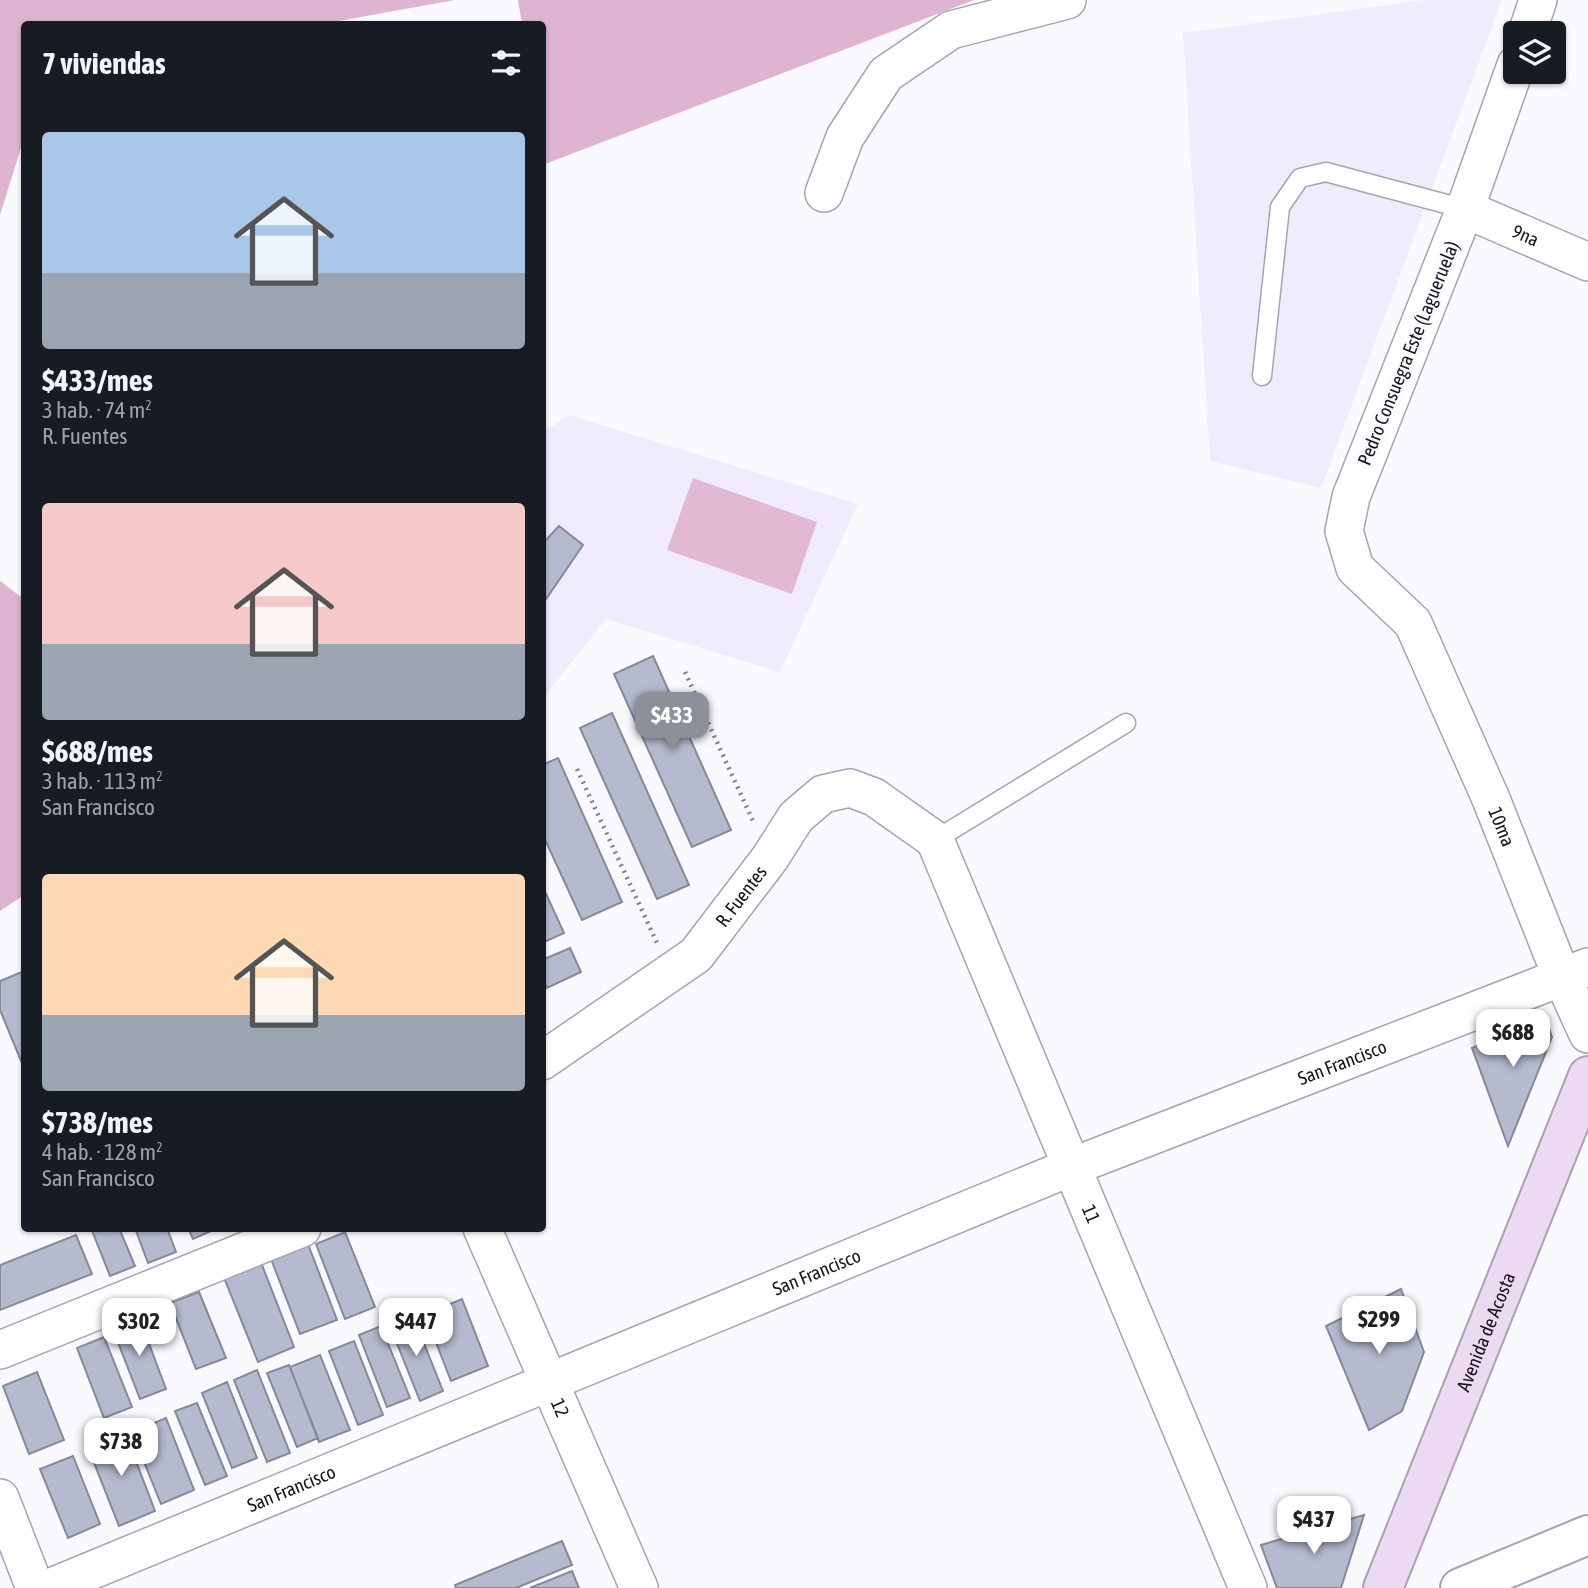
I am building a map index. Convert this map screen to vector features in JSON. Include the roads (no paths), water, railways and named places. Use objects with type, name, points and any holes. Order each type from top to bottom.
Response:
[{"type":"main road","name":"Avenida de Acosta","points":[[1382,1588],[1588,1076]]},
{"type":"street","points":[[824,193],[845,137],[886,74],[951,30],[1067,0]]},
{"type":"street","points":[[1531,21],[1538,0]]},
{"type":"street","name":"Pedro Consuegra Este (Lagueruela)","points":[[1413,623],[1355,568],[1344,531],[1351,497],[1465,209],[1509,84]]},
{"type":"street","name":"9na","points":[[1465,209],[1588,262]]},
{"type":"street","name":"10ma","points":[[1413,623],[1491,799],[1574,971],[1588,1034]]},
{"type":"street","name":"R. Fuentes","points":[[546,1058],[696,955],[770,858],[796,817],[823,794],[850,788],[874,797],[935,840]]},
{"type":"street","name":"11","points":[[935,840],[1248,1588]]},
{"type":"street","name":"San Francisco","points":[[49,1588],[1071,1167],[1574,971]]},
{"type":"street","points":[[0,1350],[292,1232]]},
{"type":"street","name":"12","points":[[484,1232],[552,1383],[639,1588]]},
{"type":"street","points":[[0,1498],[35,1588]]},
{"type":"street","points":[[1460,1588],[1588,1535]]},
{"type":"lane","points":[[1262,376],[1280,208],[1300,178],[1326,172],[1465,209]]},
{"type":"lane","points":[[935,840],[1126,723]]}]
